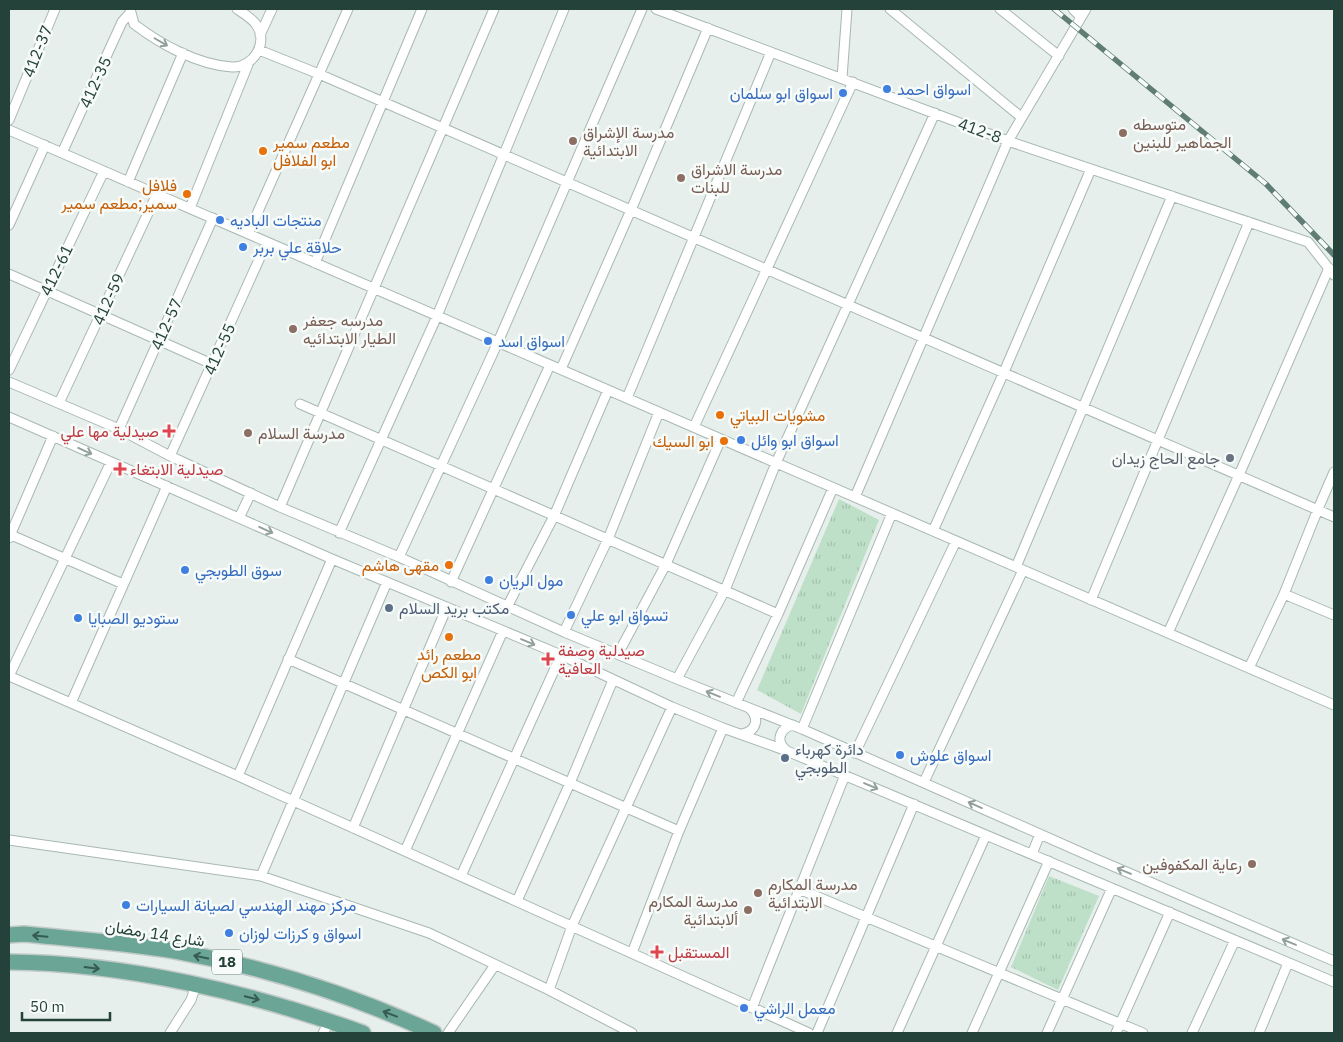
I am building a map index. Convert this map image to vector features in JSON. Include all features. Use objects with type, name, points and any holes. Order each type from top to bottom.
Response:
[{"type":"main road","name":"شارع 14 رمضان","points":[[9,935],[24,934],[118,943],[232,963],[288,978],[343,996],[434,1033]]},
{"type":"main road","name":"18","points":[[9,962],[40,962],[118,971],[196,985],[264,1001],[327,1027],[363,1033]]},
{"type":"street","name":"412-37","points":[[9,120],[55,9]]},
{"type":"street","points":[[237,9],[255,23],[260,35]]},
{"type":"street","points":[[130,11],[134,24],[157,40],[198,59],[231,67],[243,66],[259,50],[260,35],[272,9]]},
{"type":"street","points":[[248,234],[348,9]]},
{"type":"street","points":[[315,263],[422,9]]},
{"type":"street","points":[[280,507],[494,9]]},
{"type":"street","points":[[339,533],[437,316],[564,9]]},
{"type":"street","points":[[399,557],[498,342],[642,9]]},
{"type":"street","name":"412-8","points":[[656,9],[1008,140],[1308,242],[1332,272]]},
{"type":"street","points":[[842,78],[847,9]]},
{"type":"street","points":[[890,9],[1021,117]]},
{"type":"street","points":[[1000,9],[1058,56]]},
{"type":"street","points":[[1073,9],[1081,17]]},
{"type":"street","points":[[855,497],[1008,140],[1086,9]]},
{"type":"street","name":"412-35","points":[[62,153],[122,22],[130,11]]},
{"type":"street","points":[[561,369],[708,28]]},
{"type":"street","points":[[259,50],[1004,372],[1334,517]]},
{"type":"street","points":[[627,398],[771,52]]},
{"type":"street","points":[[128,182],[183,53]]},
{"type":"street","points":[[190,208],[249,62]]},
{"type":"street","points":[[694,427],[853,82]]},
{"type":"street","points":[[677,679],[724,590],[776,463],[935,113]]},
{"type":"street","points":[[9,130],[1334,705]]},
{"type":"street","points":[[9,224],[45,145]]},
{"type":"street","points":[[933,531],[1004,372],[1091,168]]},
{"type":"street","name":"412-61","points":[[9,370],[104,171]]},
{"type":"street","name":"412-59","points":[[59,403],[157,194]]},
{"type":"street","points":[[924,782],[1020,569],[1084,407],[1172,196]]},
{"type":"street","name":"412-57","points":[[119,429],[213,218]]},
{"type":"street","points":[[1091,600],[1249,222]]},
{"type":"street","name":"412-55","points":[[170,456],[267,242]]},
{"type":"street","points":[[1168,633],[1332,272]]},
{"type":"street","points":[[9,274],[212,364]]},
{"type":"street","points":[[451,582],[550,365]]},
{"type":"street","points":[[9,382],[119,429],[170,456],[280,507],[399,557],[564,632],[797,727],[1334,961]]},
{"type":"street","points":[[507,607],[554,516],[608,390]]},
{"type":"street","points":[[300,404],[778,614]]},
{"type":"street","points":[[564,632],[608,539],[659,412]]},
{"type":"street","points":[[9,417],[332,559],[561,655],[672,707],[845,775],[1334,982]]},
{"type":"street","points":[[54,436],[9,536],[124,584]]},
{"type":"street","points":[[618,654],[666,564],[721,439]]},
{"type":"street","points":[[111,462],[9,676],[238,776],[809,1033]]},
{"type":"street","points":[[1250,668],[1284,594],[1334,472]]},
{"type":"street","points":[[71,703],[167,486]]},
{"type":"street","points":[[736,703],[778,614],[833,488]]},
{"type":"street","points":[[239,518],[251,493]]},
{"type":"street","points":[[797,727],[892,513]]},
{"type":"street","points":[[855,753],[956,541]]},
{"type":"street","points":[[238,776],[332,559]]},
{"type":"street","points":[[261,876],[294,801],[342,682],[387,582]]},
{"type":"street","points":[[1284,594],[1334,615]]},
{"type":"street","points":[[353,828],[447,607]]},
{"type":"street","points":[[405,851],[503,631]]},
{"type":"street","points":[[461,876],[561,655]]},
{"type":"street","points":[[288,659],[679,831]]},
{"type":"street","points":[[517,901],[570,783],[613,680]]},
{"type":"street","points":[[549,990],[572,926],[672,707]]},
{"type":"street","points":[[742,734],[748,733],[756,724],[756,718],[749,708]]},
{"type":"street","points":[[787,751],[781,745],[780,736],[785,728],[797,727]]},
{"type":"street","points":[[632,953],[679,831],[723,728]]},
{"type":"street","points":[[752,1008],[845,775]]},
{"type":"street","points":[[817,1033],[914,804]]},
{"type":"street","points":[[1032,854],[1040,834]]},
{"type":"street","points":[[897,1033],[986,835]]},
{"type":"street","points":[[9,840],[261,876],[428,933],[549,990],[632,1033]]},
{"type":"street","points":[[972,1033],[1048,861]]},
{"type":"street","points":[[1047,1033],[1112,888]]},
{"type":"street","points":[[799,889],[1143,1033]]},
{"type":"street","points":[[1116,1033],[1170,912]]},
{"type":"street","points":[[1192,1033],[1235,940]]},
{"type":"street","points":[[1259,1033],[1288,963]]},
{"type":"street","points":[[448,1033],[495,965]]},
{"type":"street","points":[[170,1033],[191,1000],[196,985]]},
{"type":"green space","points":[[839,499],[879,520],[801,714],[757,690]]},
{"type":"green space","points":[[1049,876],[1099,896],[1058,990],[1011,967]]},
{"type":"railway","points":[[1054,9],[1266,184],[1334,255]]},
{"type":"place","name":"اسواق احمد","points":[[887,89]]},
{"type":"place","name":"اسواق ابو سلمان","points":[[843,93]]},
{"type":"place","name":"متوسطه الجماهير للبنين","points":[[1123,133]]},
{"type":"place","name":"مدرسة الإشراق الابتدائية","points":[[573,141]]},
{"type":"place","name":"مطعم سمير ابو الفلافل","points":[[263,151]]},
{"type":"place","name":"مدرسة الاشراق للبنات","points":[[681,178]]},
{"type":"place","name":"فلافل سمير;مطعم سمير","points":[[187,194]]},
{"type":"place","name":"منتجات الباديه","points":[[220,220]]},
{"type":"place","name":"حلاقة علي بربر","points":[[243,247]]},
{"type":"place","name":"مدرسه جعفر الطيار الابتدائيه","points":[[293,329]]},
{"type":"place","name":"اسواق اسد","points":[[488,341]]},
{"type":"place","name":"مشويات البياتي","points":[[720,415]]},
{"type":"place","name":"صيدلية مها علي","points":[[169,431]]},
{"type":"place","name":"مدرسة السلام","points":[[248,433]]},
{"type":"place","name":"اسواق ابو وائل","points":[[741,440]]},
{"type":"place","name":"ابو السيك","points":[[724,441]]},
{"type":"place","name":"جامع الحاج زيدان","points":[[1230,458]]},
{"type":"place","name":"صيدلية الابتغاء","points":[[120,469]]},
{"type":"place","name":"مقهى هاشم","points":[[449,565]]},
{"type":"place","name":"سوق الطوبجي","points":[[185,570]]},
{"type":"place","name":"مول الريان","points":[[489,580]]},
{"type":"place","name":"مكتب بريد السلام","points":[[389,608]]},
{"type":"place","name":"تسواق ابو علي","points":[[571,615]]},
{"type":"place","name":"ستوديو الصبايا","points":[[78,618]]},
{"type":"place","name":"مطعم رائد ابو الكص","points":[[449,637]]},
{"type":"place","name":"صيدلية وصفة العافية","points":[[548,659]]},
{"type":"place","name":"اسواق علوش","points":[[900,755]]},
{"type":"place","name":"دائرة كهرباء الطوبجي","points":[[785,758]]},
{"type":"place","name":"رعاية المكفوفين","points":[[1252,864]]},
{"type":"place","name":"مدرسة المكارم الابتدائية","points":[[758,893]]},
{"type":"place","name":"مركز مهند الهندسي لصيانة السيارات","points":[[126,905]]},
{"type":"place","name":"مدرسة المكارم ألابتدائية","points":[[748,910]]},
{"type":"place","name":"اسواق و كرزات لوزان","points":[[229,933]]},
{"type":"place","name":"المستقبل","points":[[657,952]]},
{"type":"place","name":"معمل الراشي","points":[[744,1008]]}]
